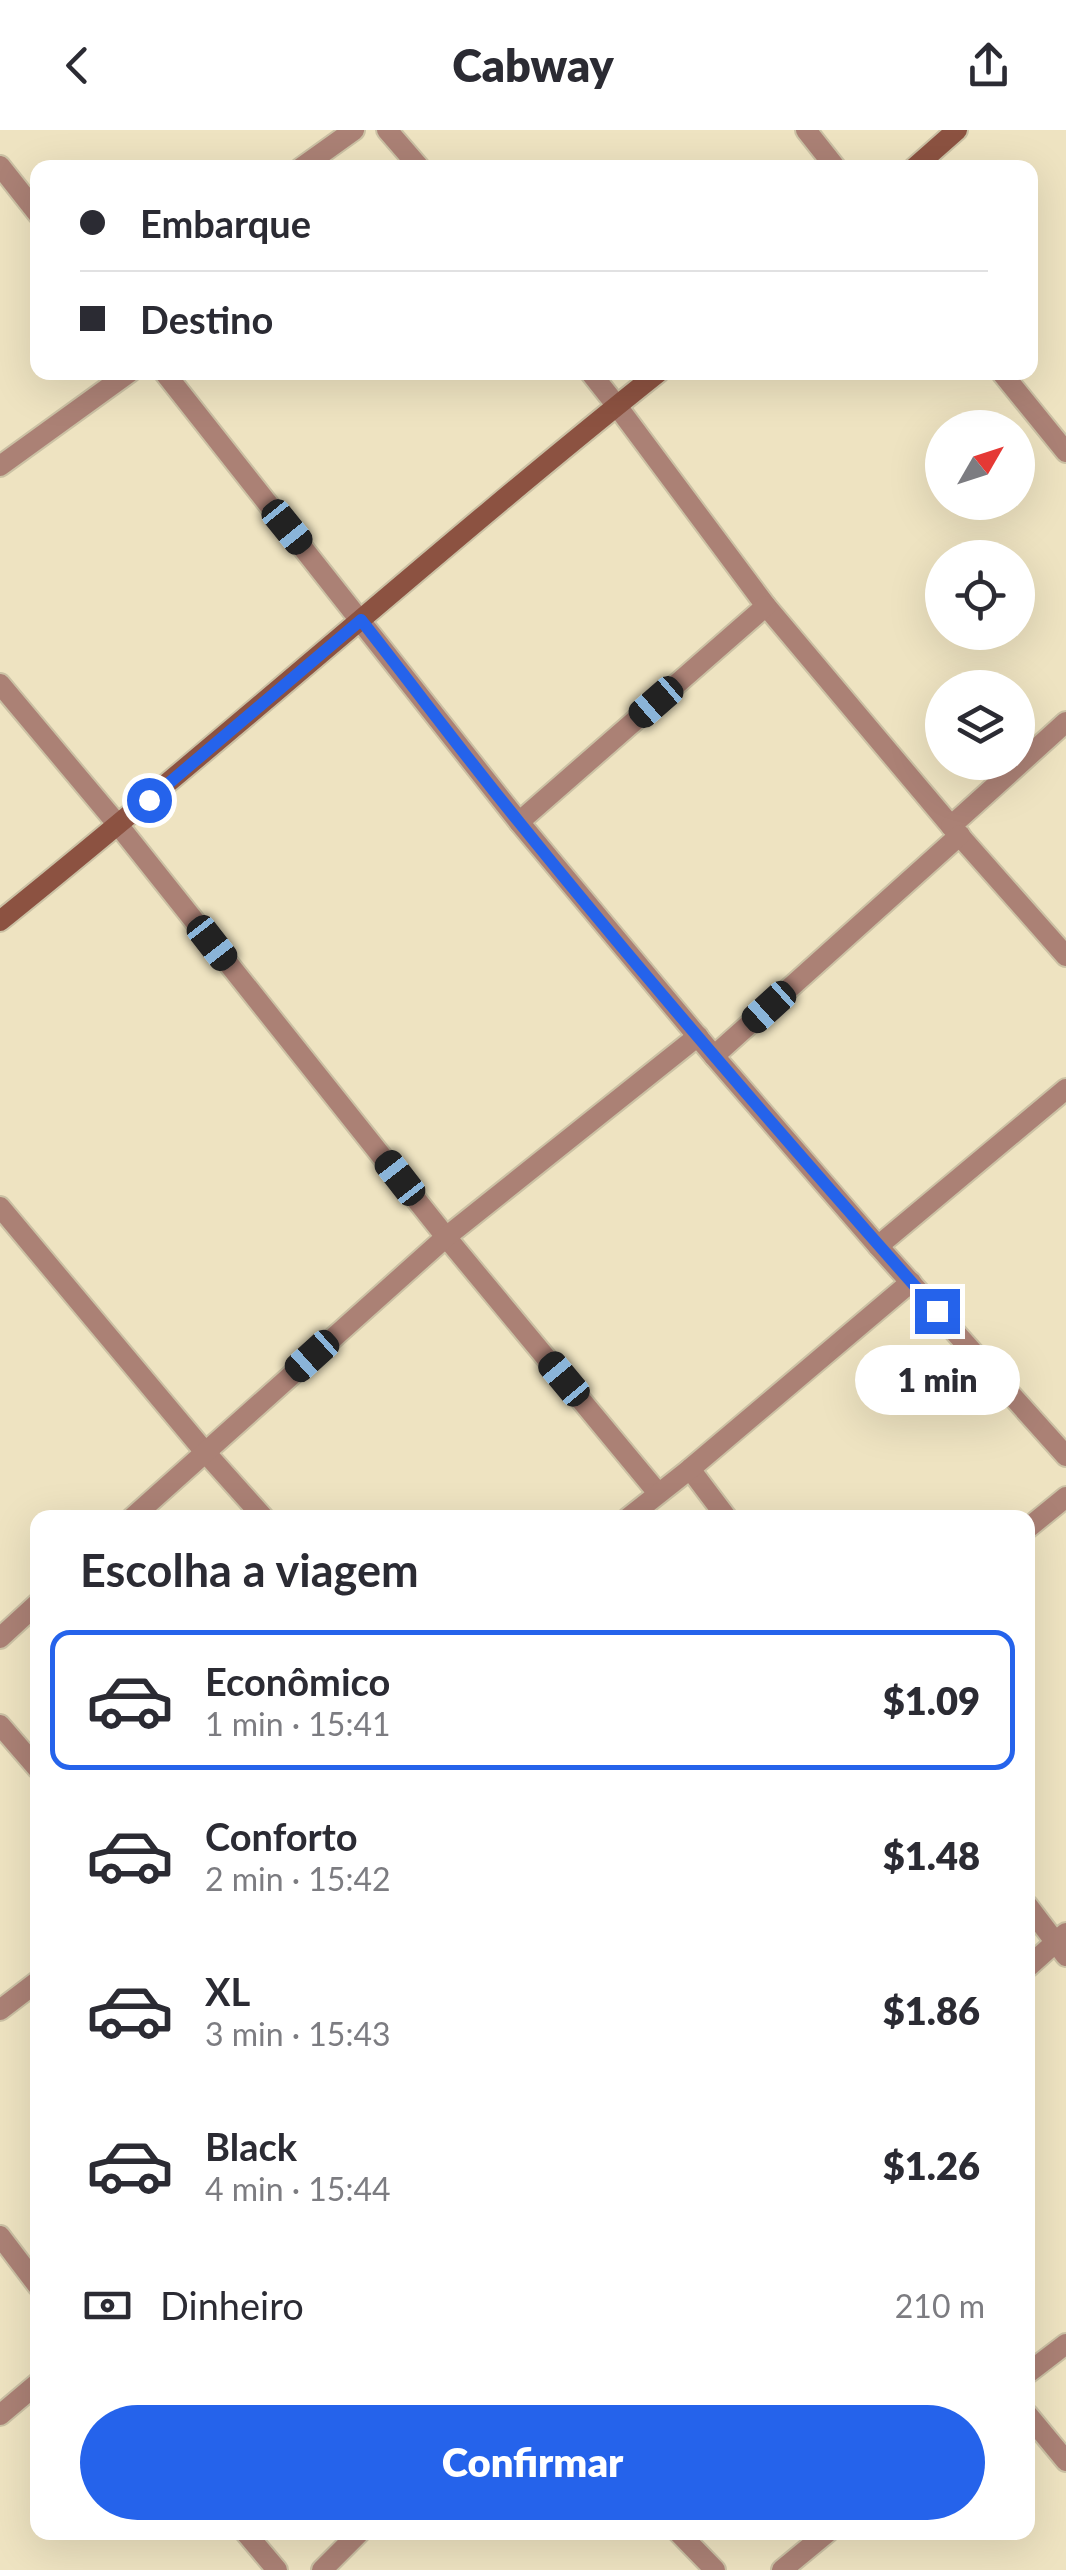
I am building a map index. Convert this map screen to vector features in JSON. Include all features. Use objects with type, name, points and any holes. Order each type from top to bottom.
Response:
[{"type":"street","points":[[312,160],[354,130]]},
{"type":"street","points":[[806,130],[830,160]]},
{"type":"street","points":[[923,160],[958,130]]},
{"type":"street","points":[[398,133],[415,160]]},
{"type":"street","points":[[0,166],[30,204]]},
{"type":"street","points":[[0,466],[119,380]]},
{"type":"street","points":[[170,380],[519,822],[714,1056],[1066,1456]]},
{"type":"street","points":[[596,380],[766,606],[1066,956]]},
{"type":"street","points":[[0,920],[119,826],[650,380]]},
{"type":"street","points":[[1008,380],[1066,452]]},
{"type":"street","points":[[519,822],[766,606]]},
{"type":"street","points":[[0,684],[658,1493]]},
{"type":"street","points":[[714,1056],[1066,722]]},
{"type":"street","points":[[141,1510],[446,1237],[698,1036]]},
{"type":"street","points":[[878,1246],[1066,1089]]},
{"type":"street","points":[[0,1207],[8,1234],[257,1510]]},
{"type":"street","points":[[638,1510],[912,1282]]},
{"type":"street","points":[[690,1469],[721,1510]]},
{"type":"street","points":[[1035,1522],[1066,1497]]},
{"type":"street","points":[[0,1638],[30,1611]]},
{"type":"street","points":[[0,1725],[30,1760]]},
{"type":"street","points":[[1035,1914],[1062,1944],[1035,1962]]},
{"type":"street","points":[[0,2010],[30,1987]]},
{"type":"street","points":[[0,2236],[30,2275]]},
{"type":"street","points":[[1035,2368],[1066,2344]]},
{"type":"street","points":[[0,2415],[30,2390]]},
{"type":"street","points":[[1035,2423],[1066,2461]]},
{"type":"street","points":[[251,2540],[277,2570]]},
{"type":"street","points":[[322,2570],[352,2540]]},
{"type":"street","points":[[686,2540],[715,2570]]},
{"type":"street","points":[[782,2570],[818,2540]]},
{"type":"route","points":[[149,800],[361,620],[519,822],[714,1056],[937,1311]]}]
